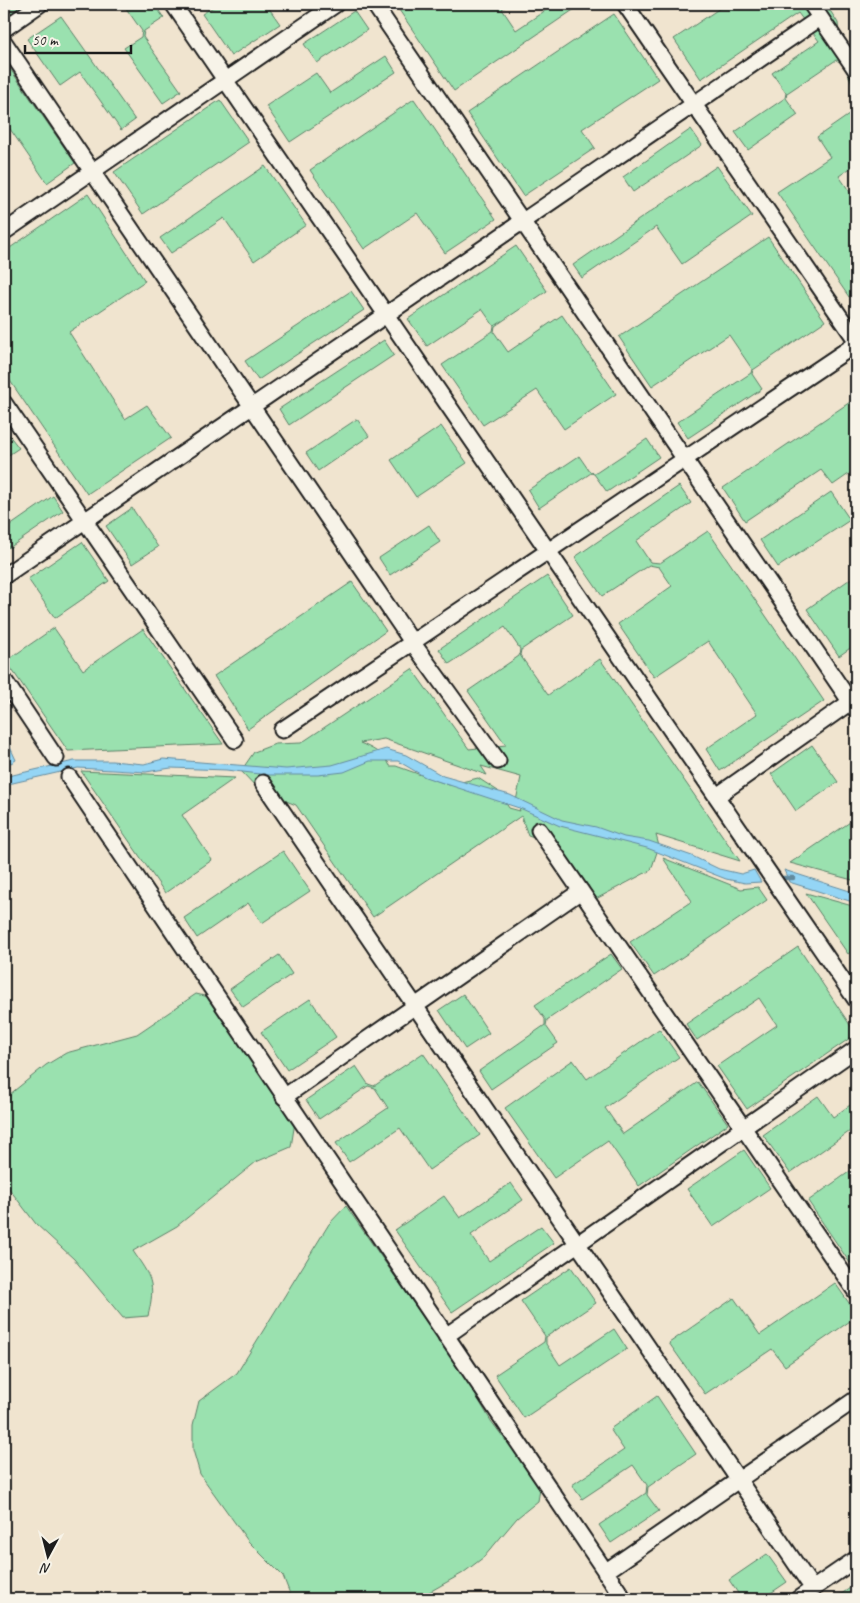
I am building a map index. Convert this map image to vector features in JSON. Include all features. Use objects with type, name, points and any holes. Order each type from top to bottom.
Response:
[{"type":"street","points":[[4,29],[40,4]]},
{"type":"street","points":[[173,4],[856,1000]]},
{"type":"street","points":[[4,232],[336,4]]},
{"type":"street","points":[[374,4],[854,703],[717,796]]},
{"type":"street","points":[[282,730],[856,342],[624,4]]},
{"type":"street","points":[[810,4],[856,70]]},
{"type":"street","points":[[4,576],[820,18]]},
{"type":"street","points":[[4,42],[412,642],[498,761]]},
{"type":"street","points":[[4,403],[235,740]]},
{"type":"street","points":[[4,680],[56,758]]},
{"type":"street","points":[[69,777],[624,1599]]},
{"type":"street","points":[[263,783],[813,1589]]},
{"type":"street","points":[[539,830],[856,1292]]},
{"type":"street","points":[[284,1096],[581,892]]},
{"type":"street","points":[[446,1336],[856,1049]]},
{"type":"street","points":[[606,1572],[856,1400]]},
{"type":"street","points":[[798,1599],[856,1558]]},
{"type":"green space","points":[[4,4],[50,4],[4,35]]},
{"type":"green space","points":[[123,4],[154,4],[164,18],[144,31],[143,37],[181,91],[163,103],[124,48],[141,37],[142,31]]},
{"type":"green space","points":[[218,4],[266,4],[280,24],[231,56],[202,14]]},
{"type":"green space","points":[[395,4],[509,4],[502,9],[516,30],[555,4],[582,4],[454,91]]},
{"type":"green space","points":[[726,4],[816,4],[831,12],[838,23],[839,35],[856,67],[856,90],[842,63],[836,60],[787,93],[786,98],[798,115],[748,150],[735,132],[785,98],[786,93],[772,73],[819,41],[798,13],[701,79],[674,39]]},
{"type":"green space","points":[[354,11],[367,30],[317,63],[304,44]]},
{"type":"green space","points":[[614,14],[658,79],[582,129],[595,148],[523,196],[467,113]]},
{"type":"green space","points":[[61,16],[135,120],[121,130],[80,72],[60,86],[27,39]]},
{"type":"green space","points":[[386,56],[396,72],[290,142],[266,106],[316,73],[330,93]]},
{"type":"green space","points":[[4,60],[75,163],[47,183],[8,126],[4,129]]},
{"type":"green space","points":[[414,99],[496,219],[445,253],[417,213],[364,249],[310,170]]},
{"type":"green space","points":[[220,100],[249,142],[143,214],[114,172]]},
{"type":"green space","points":[[856,110],[856,164],[839,176],[856,201],[856,292],[849,297],[777,192],[830,157],[817,137]]},
{"type":"green space","points":[[691,129],[702,145],[633,192],[623,177]]},
{"type":"green space","points":[[265,166],[306,225],[254,261],[224,218],[171,253],[160,238]]},
{"type":"green space","points":[[717,166],[752,216],[682,264],[656,227],[582,278],[573,265]]},
{"type":"green space","points":[[88,194],[145,281],[69,332],[125,419],[147,405],[171,438],[87,494],[4,372],[4,252]]},
{"type":"green space","points":[[768,237],[825,321],[753,370],[752,374],[762,389],[688,438],[677,422],[751,373],[752,369],[729,335],[652,386],[619,337]]},
{"type":"green space","points":[[516,246],[547,291],[495,326],[494,332],[508,352],[562,315],[616,394],[564,429],[537,390],[483,425],[442,365],[493,331],[494,326],[482,309],[427,346],[408,319]]},
{"type":"green space","points":[[351,291],[364,310],[258,380],[245,361]]},
{"type":"green space","points":[[384,340],[394,355],[289,425],[279,409]]},
{"type":"green space","points":[[856,398],[856,469],[833,485],[821,470],[745,521],[723,488]]},
{"type":"green space","points":[[357,419],[369,436],[318,471],[306,453]]},
{"type":"green space","points":[[441,426],[467,463],[416,497],[391,460]]},
{"type":"green space","points":[[8,434],[19,448],[4,458],[4,437]]},
{"type":"green space","points":[[647,439],[659,457],[607,492],[594,474],[591,473],[539,508],[528,490],[579,456],[590,472],[596,473]]},
{"type":"green space","points":[[679,486],[691,503],[636,541],[650,562],[660,563],[708,531],[824,701],[720,771],[706,749],[757,714],[708,641],[654,677],[618,624],[672,586],[659,567],[649,565],[602,596],[575,557]]},
{"type":"green space","points":[[831,492],[848,517],[856,521],[850,520],[778,567],[760,540]]},
{"type":"green space","points":[[53,496],[63,511],[9,548],[4,541],[4,530]]},
{"type":"green space","points":[[132,508],[158,547],[132,564],[106,526]]},
{"type":"green space","points":[[429,525],[440,542],[390,575],[379,558]]},
{"type":"green space","points":[[82,542],[109,581],[55,618],[28,579]]},
{"type":"green space","points":[[856,575],[856,644],[839,656],[807,609]]},
{"type":"green space","points":[[547,576],[573,615],[521,650],[520,655],[548,695],[600,659],[740,861],[656,835],[659,846],[651,870],[594,900],[557,845],[528,835],[521,816],[373,917],[296,805],[259,790],[241,771],[254,752],[275,744],[301,743],[412,669],[469,749],[506,745],[468,691],[519,656],[520,649],[505,627],[449,664],[439,649]],"holes":[[[384,739],[487,775],[481,766],[521,777],[516,801],[520,811],[509,808],[498,791],[478,778],[449,785],[396,766],[390,766],[381,755],[360,743]]]},
{"type":"green space","points":[[352,582],[386,631],[248,729],[214,676]]},
{"type":"green space","points":[[54,628],[83,670],[143,629],[223,744],[68,751],[6,661]]},
{"type":"green space","points":[[812,745],[838,782],[796,811],[771,774]]},
{"type":"green space","points":[[81,771],[235,778],[182,815],[212,860],[165,893]]},
{"type":"green space","points":[[856,818],[856,881],[790,863]]},
{"type":"green space","points":[[283,851],[310,891],[262,923],[248,903],[197,938],[184,918]]},
{"type":"green space","points":[[663,858],[741,889],[758,887],[767,900],[654,976],[630,942],[692,901]]},
{"type":"green space","points":[[806,893],[856,907],[856,948],[848,954]]},
{"type":"green space","points":[[798,947],[856,1034],[747,1109],[717,1066],[777,1025],[759,998],[697,1040],[686,1024]]},
{"type":"green space","points":[[611,954],[622,969],[547,1020],[546,1026],[558,1043],[491,1089],[479,1071],[545,1025],[545,1019],[535,1005]]},
{"type":"green space","points":[[279,955],[292,974],[243,1007],[230,989]]},
{"type":"green space","points":[[196,994],[218,999],[295,1122],[291,1147],[256,1162],[177,1226],[133,1251],[148,1274],[152,1295],[148,1316],[123,1318],[74,1259],[36,1224],[4,1182],[4,1099],[46,1065],[66,1053],[137,1034]]},
{"type":"green space","points":[[463,994],[489,1033],[465,1049],[439,1010]]},
{"type":"green space","points":[[310,999],[336,1037],[287,1070],[261,1032]]},
{"type":"green space","points":[[659,1029],[679,1057],[605,1108],[623,1134],[698,1082],[728,1124],[639,1186],[608,1141],[554,1178],[505,1108],[573,1060],[587,1079]]},
{"type":"green space","points":[[423,1053],[480,1135],[429,1170],[400,1128],[349,1162],[336,1143],[388,1108],[375,1088],[368,1086],[319,1119],[306,1100],[356,1066],[368,1084],[374,1086]]},
{"type":"green space","points":[[818,1096],[833,1117],[856,1101],[856,1127],[790,1173],[763,1135]]},
{"type":"green space","points":[[744,1150],[770,1188],[713,1227],[687,1189]]},
{"type":"green space","points":[[856,1167],[856,1259],[850,1263],[808,1201]]},
{"type":"green space","points":[[511,1183],[523,1200],[471,1235],[489,1261],[541,1226],[554,1243],[452,1312],[395,1230],[444,1196],[460,1218]]},
{"type":"green space","points":[[346,1206],[466,1379],[491,1421],[507,1442],[542,1478],[538,1501],[517,1518],[484,1557],[463,1573],[417,1599],[292,1599],[283,1576],[248,1541],[200,1474],[193,1450],[193,1425],[199,1401],[237,1373],[329,1224]]},
{"type":"green space","points":[[571,1267],[596,1303],[546,1337],[546,1344],[560,1365],[614,1329],[627,1349],[524,1418],[495,1375],[544,1342],[545,1336],[521,1301]]},
{"type":"green space","points":[[835,1283],[856,1313],[856,1317],[785,1366],[772,1349],[705,1394],[669,1343],[734,1298],[760,1335]]},
{"type":"green space","points":[[657,1396],[696,1454],[648,1487],[647,1495],[659,1511],[611,1543],[599,1525],[646,1493],[647,1485],[633,1465],[582,1499],[572,1485],[624,1450],[610,1429]]},
{"type":"green space","points":[[767,1554],[787,1582],[762,1599],[742,1599],[729,1580]]},
{"type":"green space","points":[[856,1584],[856,1599],[834,1599]]},
{"type":"water","points":[[4,734],[16,760],[11,763],[4,758]]},
{"type":"water","points":[[386,749],[406,755],[443,776],[510,795],[562,820],[596,827],[624,837],[649,841],[692,856],[719,869],[741,874],[754,870],[761,882],[745,883],[726,879],[647,848],[560,826],[522,809],[425,777],[398,761],[370,761],[344,772],[318,775],[268,775],[226,770],[171,768],[146,772],[78,768],[4,785],[4,777],[74,761],[112,761],[144,764],[163,759],[286,769],[332,765]]},
{"type":"water","points":[[784,870],[856,893],[856,903],[789,882]]},
{"type":"waterway","points":[[776,878],[793,878]]}]
